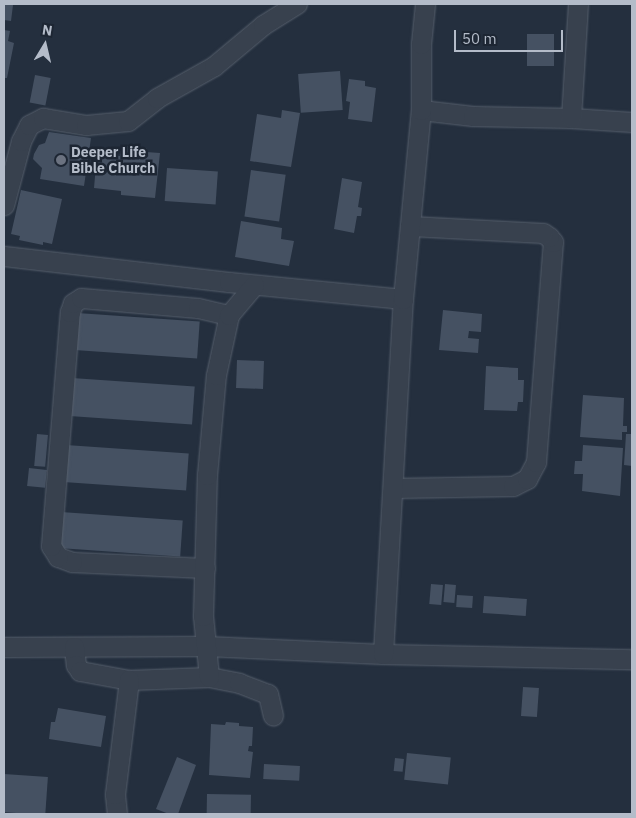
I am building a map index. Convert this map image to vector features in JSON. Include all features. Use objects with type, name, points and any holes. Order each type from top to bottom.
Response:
[{"type":"street","points":[[4,205],[21,141],[29,125],[43,118],[86,125],[128,121],[157,98],[214,66],[263,25],[298,4]]},
{"type":"street","points":[[383,654],[403,299],[421,110],[421,44],[425,4]]},
{"type":"street","points":[[571,118],[578,4]]},
{"type":"street","points":[[421,110],[473,116],[571,118],[632,122]]},
{"type":"street","points":[[393,488],[513,486],[527,479],[536,462],[553,242],[543,234],[410,226]]},
{"type":"street","points":[[4,256],[254,285],[403,299]]},
{"type":"street","points":[[209,677],[203,616],[210,427],[216,375],[229,315],[254,285]]},
{"type":"street","points":[[206,568],[72,562],[58,557],[51,546],[70,312],[73,303],[81,298],[198,308],[229,315]]},
{"type":"street","points":[[4,647],[206,646],[383,654],[632,659]]},
{"type":"street","points":[[74,647],[76,665],[80,671],[129,680],[209,677],[239,683],[268,694],[273,716]]},
{"type":"street","points":[[117,814],[114,794],[129,680]]},
{"type":"building","points":[[4,4],[13,5],[11,21],[4,20]]},
{"type":"building","points":[[4,30],[10,31],[8,41],[14,43],[7,78],[4,78]]},
{"type":"building","points":[[527,34],[554,34],[554,66],[527,66]]},
{"type":"building","points":[[340,71],[343,110],[301,113],[298,74]]},
{"type":"building","points":[[35,75],[51,78],[45,106],[30,102]]},
{"type":"building","points":[[349,79],[365,81],[365,86],[376,88],[372,122],[348,119],[350,102],[346,101]]},
{"type":"building","points":[[282,110],[300,113],[291,167],[250,161],[257,114],[281,118]]},
{"type":"building","name":"Deeper Life Bible Church","points":[[49,132],[91,138],[84,186],[40,179],[42,168],[33,159],[39,145],[45,143]]},
{"type":"building","points":[[127,146],[147,148],[146,152],[160,153],[155,198],[121,195],[121,191],[94,188],[97,153],[120,156],[120,151],[126,152]]},
{"type":"building","points":[[167,168],[218,172],[216,204],[165,201]]},
{"type":"building","points":[[251,170],[286,175],[279,221],[244,217]]},
{"type":"building","points":[[342,178],[362,182],[358,207],[362,208],[361,216],[357,216],[354,233],[334,229]]},
{"type":"building","points":[[21,190],[62,199],[52,244],[43,242],[43,245],[19,240],[20,236],[11,234]]},
{"type":"building","points":[[241,221],[282,228],[281,239],[294,241],[289,266],[235,257]]},
{"type":"building","points":[[443,310],[482,314],[481,332],[469,331],[468,338],[479,339],[478,353],[439,350]]},
{"type":"building","points":[[77,313],[200,322],[197,358],[74,350]]},
{"type":"building","points":[[237,360],[264,361],[263,389],[236,388]]},
{"type":"building","points":[[486,366],[518,368],[518,380],[524,380],[523,402],[518,402],[517,411],[484,410]]},
{"type":"building","points":[[72,378],[195,387],[192,424],[69,416]]},
{"type":"building","points":[[583,395],[624,398],[623,426],[627,426],[627,432],[622,432],[622,440],[580,437]]},
{"type":"building","points":[[37,434],[48,435],[45,467],[34,466]]},
{"type":"building","points":[[626,434],[632,434],[632,466],[624,465]]},
{"type":"building","points":[[66,445],[189,454],[186,490],[63,482]]},
{"type":"building","points":[[583,445],[623,448],[620,496],[582,491],[583,474],[574,474],[575,461],[582,461]]},
{"type":"building","points":[[29,468],[47,470],[45,488],[27,486]]},
{"type":"building","points":[[61,512],[183,521],[180,556],[58,548]]},
{"type":"building","points":[[431,584],[443,585],[441,605],[429,604]]},
{"type":"building","points":[[445,584],[456,585],[454,603],[443,602]]},
{"type":"building","points":[[457,595],[473,596],[472,608],[456,607]]},
{"type":"building","points":[[484,596],[527,599],[526,616],[483,613]]},
{"type":"building","points":[[523,687],[539,688],[537,717],[521,716]]},
{"type":"building","points":[[58,708],[106,716],[101,747],[49,739],[51,722],[55,722]]},
{"type":"building","points":[[226,722],[239,723],[239,726],[253,727],[252,746],[249,746],[248,751],[253,752],[250,778],[209,775],[211,724],[225,725]]},
{"type":"building","points":[[407,753],[451,758],[448,784],[404,780]]},
{"type":"building","points":[[177,757],[196,765],[178,814],[169,814],[156,809]]},
{"type":"building","points":[[395,758],[404,759],[403,772],[394,771]]},
{"type":"building","points":[[264,764],[300,766],[299,781],[263,779]]},
{"type":"building","points":[[4,774],[48,777],[45,814],[4,812]]},
{"type":"building","points":[[207,794],[251,795],[251,814],[207,814]]},
{"type":"place","name":"Deeper Life Bible Church","points":[[61,160]]}]
